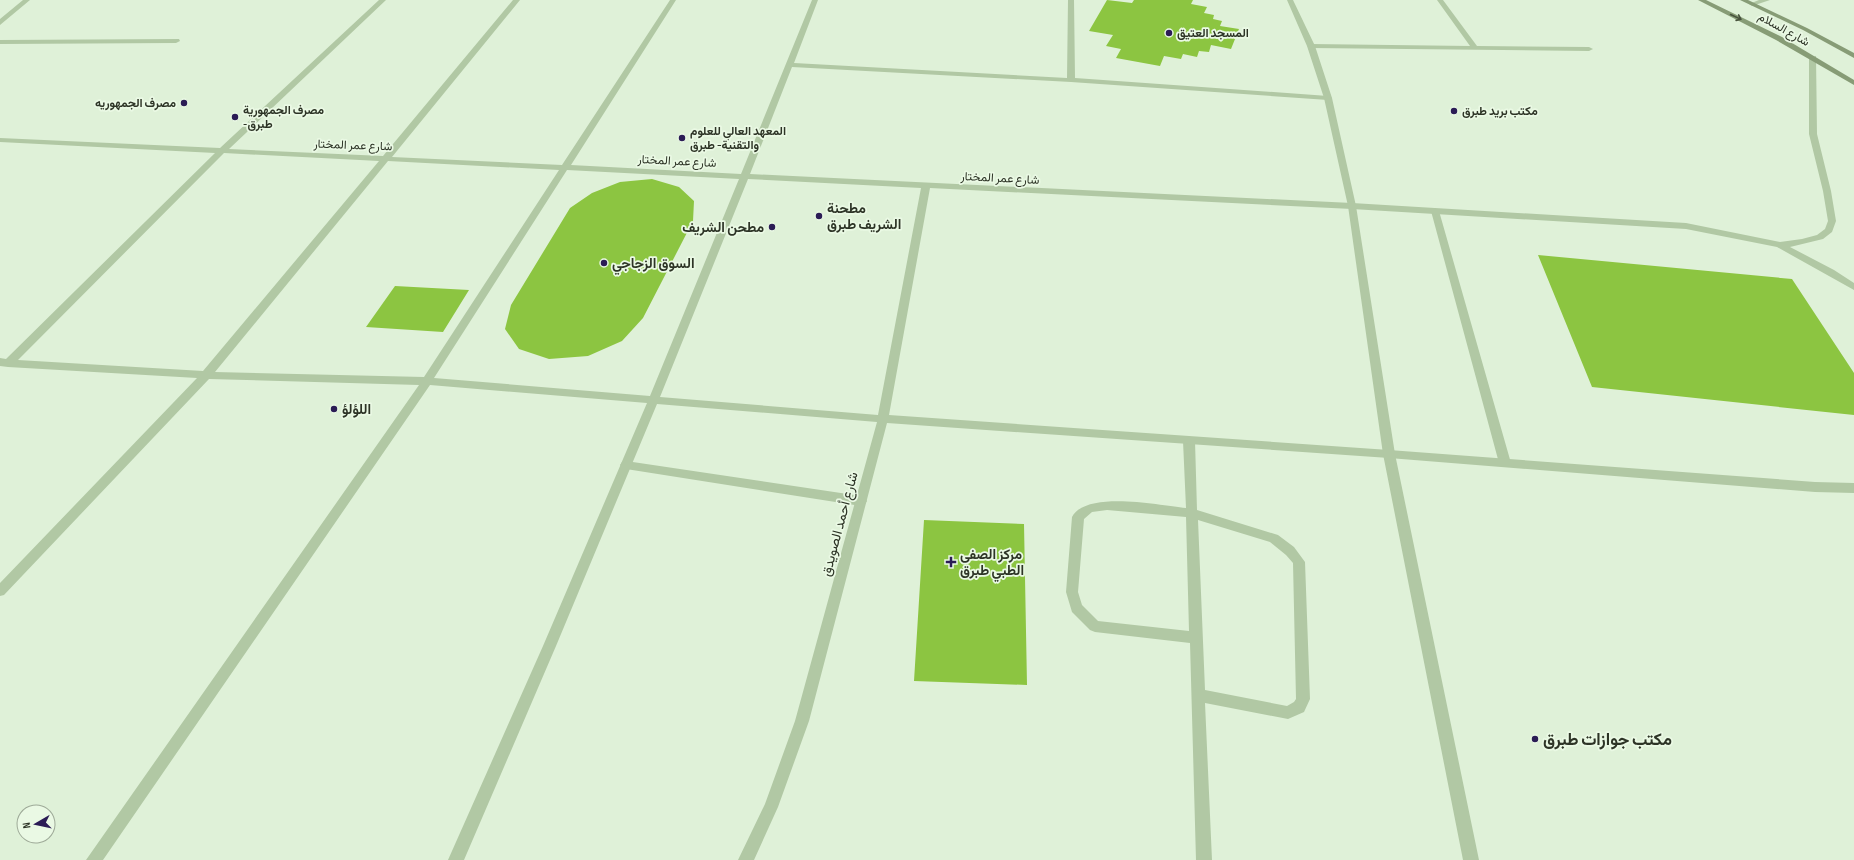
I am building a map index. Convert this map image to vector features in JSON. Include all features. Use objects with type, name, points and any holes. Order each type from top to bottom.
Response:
[{"type":"main road","name":"شارع السلام","points":[[1701,0],[1758,27],[1854,83]]},
{"type":"main road","name":"شارع السلام","points":[[1744,0],[1805,29],[1854,56]]},
{"type":"street","points":[[0,23],[27,0]]},
{"type":"street","points":[[4,362],[222,151],[383,0]]},
{"type":"street","points":[[0,591],[206,375],[517,0]]},
{"type":"street","points":[[94,860],[427,381],[673,0]]},
{"type":"street","points":[[456,860],[512,733],[654,400],[746,176],[815,0]]},
{"type":"street","points":[[1071,0],[1071,80]]},
{"type":"street","points":[[1290,0],[1311,46],[1328,98],[1352,206],[1389,454],[1471,860]]},
{"type":"street","points":[[1440,0],[1475,48]]},
{"type":"street","points":[[1752,4],[1767,0]]},
{"type":"street","points":[[0,42],[102,40],[176,41]]},
{"type":"street","points":[[1311,46],[1588,49]]},
{"type":"street","points":[[1780,245],[1803,242],[1820,237],[1829,230],[1832,221],[1827,191],[1813,134],[1813,58]]},
{"type":"street","points":[[790,65],[1071,80],[1328,98]]},
{"type":"street","name":"شارع عمر المختار","points":[[0,140],[1352,206],[1686,226],[1724,232],[1780,245]]},
{"type":"street","name":"شارع أحمد الصويدق","points":[[746,860],[771,807],[802,721],[883,419],[926,186]]},
{"type":"street","points":[[1435,211],[1505,463]]},
{"type":"street","points":[[1780,245],[1831,272],[1854,287]]},
{"type":"street","points":[[4,362],[206,375],[427,381],[883,419],[1389,454],[1815,487],[1854,488]]},
{"type":"street","points":[[1189,441],[1204,860]]},
{"type":"street","points":[[626,465],[861,501]]},
{"type":"street","points":[[1196,638],[1095,626],[1077,608],[1072,592],[1078,517],[1089,508],[1107,506],[1191,513],[1274,538],[1290,551],[1298,562],[1303,699],[1299,707],[1288,713],[1198,695]]},
{"type":"building","name":"المسجد العتيق","points":[[1107,0],[1132,3],[1134,0],[1193,0],[1191,4],[1207,7],[1204,13],[1214,15],[1213,19],[1222,21],[1220,26],[1239,29],[1231,49],[1211,45],[1209,52],[1199,51],[1197,57],[1183,54],[1181,59],[1164,56],[1160,66],[1116,58],[1121,49],[1106,46],[1113,35],[1089,31]]},
{"type":"building","name":"السوق الزجاجي","points":[[652,179],[679,187],[694,201],[693,221],[643,318],[622,341],[588,356],[549,359],[519,349],[505,329],[511,305],[570,208],[592,193],[620,182]]},
{"type":"building","points":[[1538,255],[1792,279],[1854,373],[1854,415],[1592,387]]},
{"type":"building","points":[[395,286],[469,290],[443,332],[366,327]]},
{"type":"building","points":[[924,520],[1024,524],[1027,685],[914,681]]},
{"type":"place","name":"المسجد العتيق","points":[[1169,33]]},
{"type":"place","name":"مصرف الجمهوريه","points":[[184,103]]},
{"type":"place","name":"مكتب بريد طبرق","points":[[1454,111]]},
{"type":"place","name":"مصرف الجمهورية -طبرق","points":[[235,117]]},
{"type":"place","name":"المعهد العالي للعلوم والتقنية- طبرق","points":[[682,138]]},
{"type":"place","name":"مطحنة الشريف طبرق","points":[[819,216]]},
{"type":"place","name":"مطحن الشريف","points":[[772,227]]},
{"type":"place","name":"السوق الزجاجي","points":[[604,263]]},
{"type":"place","name":"اللؤلؤ","points":[[334,409]]},
{"type":"place","name":"مركز الصفى الطبي طبرق","points":[[951,562]]},
{"type":"place","name":"مكتب جوازات طبرق","points":[[1535,739]]}]
